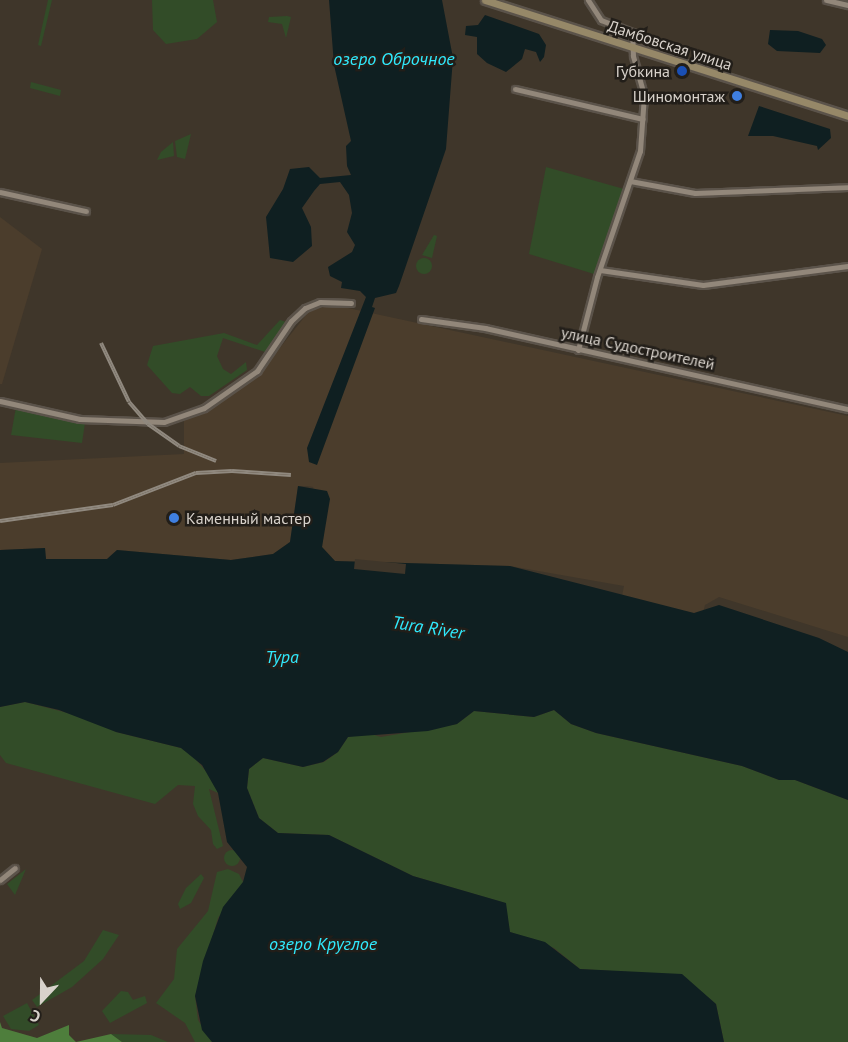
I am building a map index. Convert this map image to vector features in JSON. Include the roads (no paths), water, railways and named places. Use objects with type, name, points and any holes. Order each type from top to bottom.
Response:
[{"type":"main road","name":"Дамбовская улица","points":[[485,0],[848,116]]},
{"type":"street","points":[[578,350],[600,270],[630,181],[643,120],[643,86],[632,47],[630,30],[601,20],[588,0]]},
{"type":"street","points":[[826,0],[848,5]]},
{"type":"street","points":[[515,89],[643,120]]},
{"type":"street","points":[[630,181],[695,193],[848,187]]},
{"type":"street","points":[[0,192],[86,211]]},
{"type":"street","points":[[600,270],[703,285],[848,266]]},
{"type":"street","points":[[0,400],[80,419],[164,422],[204,408],[257,371],[291,321],[305,308],[320,302],[351,303]]},
{"type":"street","name":"улица Судостроителей","points":[[421,319],[578,350],[848,409]]},
{"type":"street","points":[[0,880],[15,868]]},
{"type":"water","name":"озеро Оброчное","points":[[329,0],[442,0],[453,58],[446,149],[396,293],[375,298],[372,307],[375,308],[317,465],[309,462],[307,448],[366,297],[360,291],[341,288],[342,282],[330,276],[328,267],[352,252],[355,245],[347,232],[352,213],[349,195],[340,182],[320,184],[314,191],[302,208],[311,227],[312,246],[293,262],[270,258],[266,217],[283,189],[290,169],[309,167],[320,178],[351,175],[347,166],[346,146],[351,141],[334,65]]},
{"type":"water","points":[[485,15],[539,34],[546,45],[544,57],[540,62],[536,52],[525,49],[522,59],[506,72],[487,63],[477,54],[477,37],[465,35],[466,26],[478,25]]},
{"type":"water","points":[[770,30],[798,31],[822,39],[826,45],[820,53],[777,51],[768,44]]},
{"type":"water","points":[[759,106],[830,129],[831,138],[818,150],[817,146],[773,136],[748,136]]},
{"type":"water","name":"Тура","points":[[298,486],[327,491],[330,499],[322,547],[335,561],[510,566],[694,613],[719,605],[819,638],[848,652],[848,800],[795,780],[779,780],[742,766],[596,733],[571,724],[554,710],[534,717],[474,711],[457,724],[428,731],[348,737],[338,752],[323,762],[303,767],[263,758],[249,769],[247,788],[259,818],[278,833],[329,835],[413,876],[506,903],[510,932],[545,942],[580,969],[682,974],[716,1004],[724,1042],[212,1042],[202,1030],[195,996],[203,961],[223,907],[243,882],[247,867],[227,842],[218,793],[202,765],[181,748],[116,732],[59,710],[25,702],[0,707],[0,550],[45,548],[46,559],[107,559],[117,550],[231,560],[273,554],[290,542]]},
{"type":"railway","points":[[101,343],[129,402],[148,424],[179,446],[216,461]]},
{"type":"railway","points":[[0,521],[113,505],[196,473],[232,471],[291,475]]},
{"type":"place","name":"Губкина","points":[[682,71]]},
{"type":"place","name":"Шиномонтаж","points":[[737,96]]},
{"type":"place","name":"Каменный мастер","points":[[174,518]]},
{"type":"water label","name":"Tura River","points":[[428,628]]},
{"type":"water label","name":"озеро Круглое","points":[[323,944]]}]
